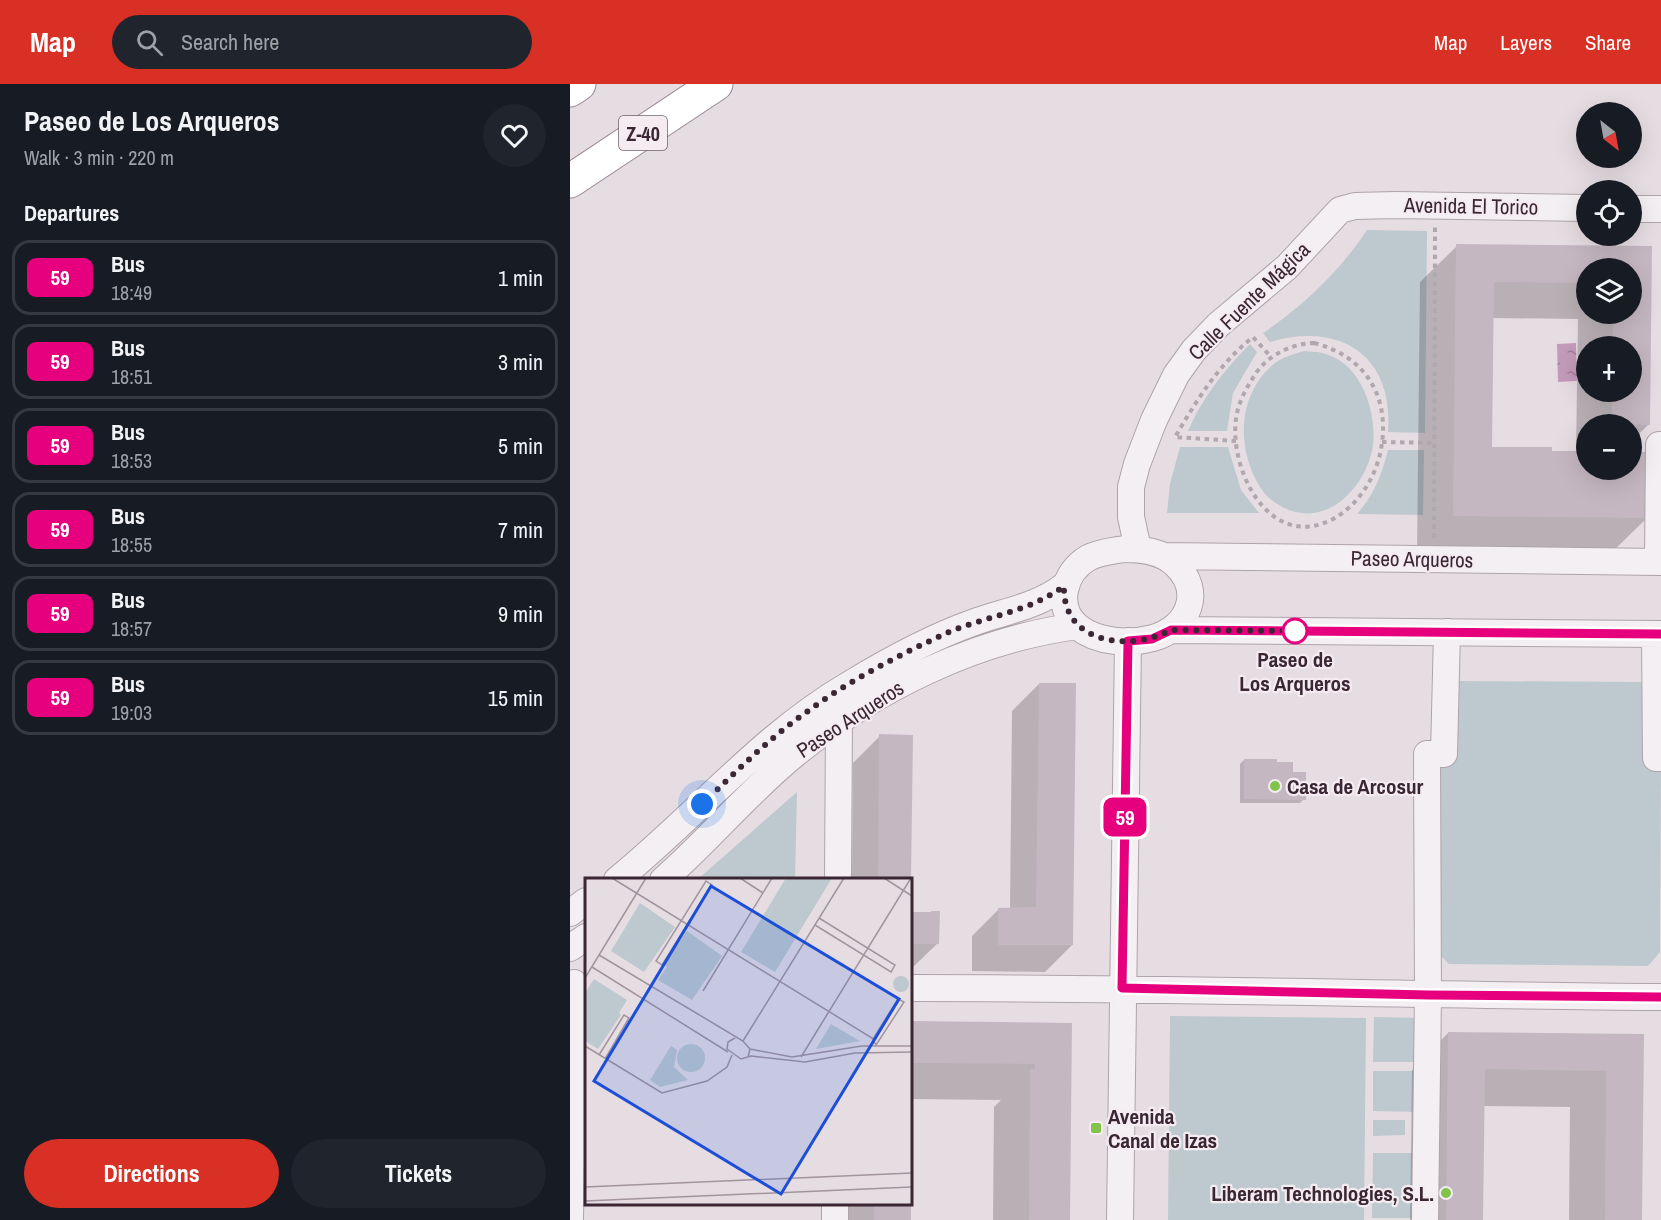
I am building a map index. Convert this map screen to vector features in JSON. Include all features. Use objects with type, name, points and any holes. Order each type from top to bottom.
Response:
[{"type":"highway","points":[[570,90],[579,84]]},
{"type":"highway","name":"Z-40","points":[[570,181],[716,84]]},
{"type":"street","name":"Avenida El Torico","points":[[1355,206],[1576,208]]},
{"type":"street","name":"Calle Fuente Mágica","points":[[1138,549],[1131,517],[1131,487],[1154,420],[1176,375],[1194,350],[1218,325],[1287,267],[1340,210],[1355,206]]},
{"type":"street","points":[[1642,209],[1661,209]]},
{"type":"street","points":[[1659,562],[1659,445],[1661,445]]},
{"type":"street","points":[[1124,549],[1138,549],[1164,556],[1175,563],[1184,574],[1191,599],[1184,617],[1171,630],[1152,639],[1128,641],[1099,637],[1077,626],[1066,607],[1064,586],[1077,566],[1089,558],[1124,549]]},
{"type":"street","name":"Paseo Arqueros","points":[[1164,556],[1659,562]]},
{"type":"street","name":"Paseo Arqueros","points":[[618,878],[668,837],[772,739],[808,711],[873,671],[946,633],[1039,602],[1064,586]]},
{"type":"street","name":"Paseo Arqueros","points":[[664,878],[703,844],[788,760],[839,722],[879,697],[953,659],[1031,634],[1077,626]]},
{"type":"street","points":[[1171,630],[1658,634],[1656,758],[1661,758]]},
{"type":"street","points":[[1425,1220],[1428,995],[1427,754],[1444,754],[1448,632]]},
{"type":"street","points":[[1120,1220],[1128,641]]},
{"type":"street","points":[[838,878],[839,722]]},
{"type":"street","points":[[570,913],[585,902]]},
{"type":"street","points":[[570,948],[585,938]]},
{"type":"street","points":[[570,1219],[577,983]]},
{"type":"street","points":[[912,988],[1122,988],[1428,995],[1661,997]]},
{"type":"path","points":[[1434,560],[1435,206]]},
{"type":"path","points":[[1236,441],[1175,437],[1197,399],[1221,365],[1236,350],[1253,338],[1271,357]]},
{"type":"path","points":[[1314,343],[1326,346],[1350,358],[1362,368],[1377,394],[1382,442],[1377,464],[1367,487],[1353,504],[1322,525],[1305,526],[1277,520],[1254,496],[1246,482],[1236,441],[1236,418],[1241,399],[1260,368],[1271,357],[1287,348],[1314,343]]},
{"type":"path","points":[[1382,442],[1435,443]]},
{"type":"shaded area","points":[[1367,230],[1427,231],[1425,433],[1388,432],[1388,405],[1382,383],[1372,365],[1358,351],[1340,341],[1319,337],[1296,337],[1270,342],[1263,333],[1320,287],[1345,260]]},
{"type":"shaded area","points":[[1250,344],[1257,352],[1233,393],[1227,431],[1188,431],[1215,384]]},
{"type":"shaded area","points":[[1304,351],[1320,352],[1335,358],[1356,376],[1369,403],[1374,431],[1370,459],[1356,486],[1334,506],[1307,513],[1283,507],[1263,491],[1252,472],[1244,439],[1247,405],[1262,375],[1278,361]]},
{"type":"shaded area","points":[[1180,447],[1228,447],[1241,490],[1259,513],[1167,513],[1170,484]]},
{"type":"shaded area","points":[[1388,450],[1424,450],[1423,515],[1357,514],[1377,484]]},
{"type":"shaded area","points":[[1452,681],[1647,682],[1661,764],[1660,952],[1648,966],[1449,964],[1435,950],[1437,762]]},
{"type":"shaded area","points":[[797,792],[795,878],[699,878]]},
{"type":"shaded area","points":[[1170,1016],[1366,1018],[1364,1220],[1168,1220]]},
{"type":"shaded area","points":[[1374,1017],[1419,1018],[1418,1062],[1373,1062]]},
{"type":"shaded area","points":[[1373,1071],[1419,1071],[1418,1112],[1373,1111]]},
{"type":"shaded area","points":[[1373,1120],[1405,1120],[1405,1135],[1373,1136]]},
{"type":"shaded area","points":[[1373,1153],[1416,1153],[1416,1218],[1372,1218]]},
{"type":"water","points":[[1576,343],[1576,381],[1558,382],[1557,344]]},
{"type":"building","points":[[1456,244],[1652,246],[1650,425],[1642,425],[1642,414],[1612,414],[1612,402],[1642,402],[1642,336],[1613,336],[1613,324],[1642,324],[1642,258],[1576,258],[1576,283],[1494,282],[1492,447],[1552,447],[1552,451],[1576,451],[1576,480],[1642,480],[1642,452],[1650,452],[1649,518],[1453,516]]},
{"type":"building","points":[[1039,683],[1076,683],[1073,945],[998,945],[998,908],[1036,907]]},
{"type":"building","points":[[879,734],[913,735],[911,878],[878,878]]},
{"type":"building","name":"Casa de Arcosur","points":[[1244,759],[1277,759],[1277,762],[1293,762],[1293,772],[1306,772],[1306,800],[1244,799]]},
{"type":"building","points":[[940,911],[939,944],[912,944],[912,912]]},
{"type":"building","points":[[912,1021],[1072,1023],[1070,1220],[1029,1220],[1030,1069],[1035,1069],[1035,1064],[913,1063],[913,1108]]},
{"type":"building","points":[[1448,1032],[1644,1034],[1642,1220],[1605,1220],[1606,1071],[1485,1069],[1483,1220],[1446,1220]]},
{"type":"building","points":[[874,1205],[911,1205],[911,1220],[874,1220]]},
{"type":"bus line","name":"59","points":[[1661,634],[1171,630],[1152,639],[1128,641],[1122,988],[1428,995],[1661,997]]},
{"type":"place","name":"Paseo de Los Arqueros","points":[[1295,631]]},
{"type":"place","name":"Casa de Arcosur","points":[[1275,786]]},
{"type":"place","name":"Avenida Canal de Izas","points":[[1096,1128]]},
{"type":"place","name":"Liberam Technologies, S.L.","points":[[1446,1193]]},
{"type":"route","points":[[702,804],[772,739],[808,711],[848,685],[946,633],[1039,602],[1064,586],[1066,607],[1077,626],[1087,633],[1112,640],[1152,639],[1171,630],[1305,631],[1295,631]]}]
